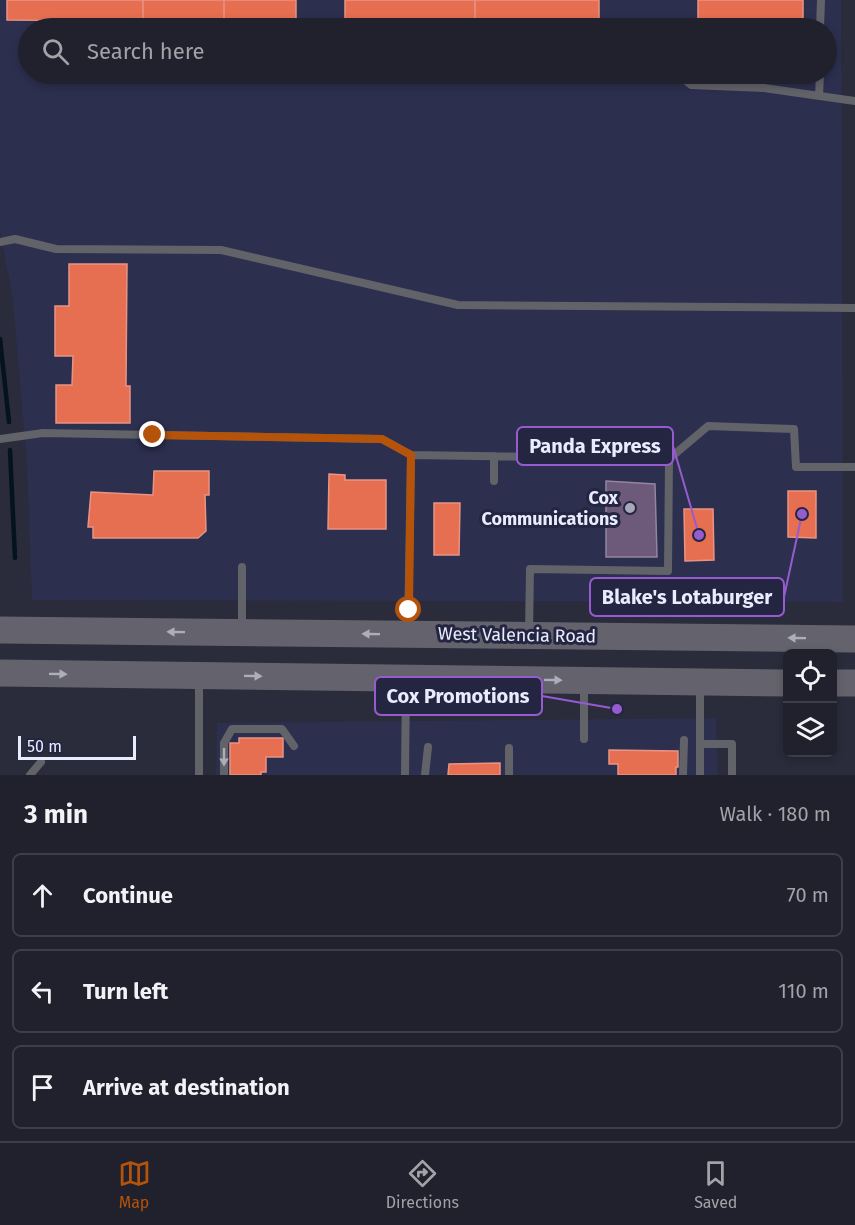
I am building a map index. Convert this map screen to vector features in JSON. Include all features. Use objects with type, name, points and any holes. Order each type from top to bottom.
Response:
[{"type":"main road","name":"West Valencia Road","points":[[0,630],[855,639]]},
{"type":"main road","points":[[406,678],[408,634]]},
{"type":"main road","points":[[0,673],[783,682]]},
{"type":"main road","points":[[837,683],[855,683]]},
{"type":"lane","points":[[820,18],[821,0]]},
{"type":"lane","points":[[690,84],[764,88],[855,101]]},
{"type":"lane","points":[[819,96],[820,84]]},
{"type":"lane","points":[[0,242],[15,239],[56,249],[221,250],[458,305],[855,308]]},
{"type":"lane","points":[[0,439],[43,433],[382,439],[411,455],[669,459],[708,426],[794,429],[796,467],[855,467]]},
{"type":"lane","points":[[408,634],[411,455]]},
{"type":"lane","points":[[494,456],[494,481]]},
{"type":"lane","points":[[529,635],[530,569],[668,572],[669,459]]},
{"type":"lane","points":[[242,567],[242,632]]},
{"type":"lane","points":[[199,675],[199,775]]},
{"type":"lane","points":[[405,775],[406,678]]},
{"type":"lane","points":[[584,680],[584,739]]},
{"type":"lane","points":[[700,682],[700,775]]},
{"type":"lane","points":[[224,775],[224,743],[232,729],[282,729],[294,746]]},
{"type":"lane","points":[[683,775],[684,740]]},
{"type":"lane","points":[[700,744],[732,744],[732,775]]},
{"type":"lane","points":[[425,775],[428,747]]},
{"type":"lane","points":[[509,748],[509,775]]},
{"type":"lane","points":[[30,775],[40,762]]},
{"type":"shaded area","points":[[0,0],[841,0],[843,602],[32,600],[27,463],[13,301],[0,229]]},
{"type":"shaded area","points":[[716,718],[718,775],[216,775],[217,723]]},
{"type":"building: Shops","points":[[7,0],[143,0],[143,18],[18,18],[18,20],[7,20]]},
{"type":"building: Shops","points":[[143,0],[224,0],[224,18],[143,18]]},
{"type":"building: Shops","points":[[224,0],[296,0],[296,18],[224,18]]},
{"type":"building: Shops","points":[[345,0],[475,0],[475,18],[345,18]]},
{"type":"building: Shops","points":[[475,0],[599,0],[599,18],[475,18]]},
{"type":"building: Shops","points":[[698,0],[803,0],[803,18],[698,18]]},
{"type":"building: Shops","points":[[69,264],[127,264],[126,386],[130,386],[130,423],[56,423],[56,385],[72,385],[73,356],[55,356],[55,306],[69,306]]},
{"type":"building: Shops","points":[[154,471],[209,471],[209,495],[205,495],[206,531],[198,538],[93,538],[93,527],[88,527],[91,492],[153,495]]},
{"type":"building: Shops","points":[[329,474],[345,475],[345,480],[386,480],[386,529],[328,529]]},
{"type":"building: Shops","points":[[788,491],[816,491],[816,538],[788,537]]},
{"type":"building: Shops","points":[[434,503],[460,503],[459,555],[434,555]]},
{"type":"building: Shops","points":[[684,509],[713,509],[714,560],[685,561]]},
{"type":"building: Shops","points":[[239,738],[283,738],[283,757],[266,757],[266,772],[261,772],[261,775],[230,775],[230,743],[239,743]]},
{"type":"building: Shops","points":[[609,750],[678,751],[676,775],[618,775],[618,764],[609,764]]},
{"type":"building: Shops","points":[[500,763],[500,775],[448,775],[449,764]]},
{"type":"building: Offices","name":"Cox Communications","points":[[606,481],[655,484],[657,557],[606,557]]},
{"type":"waterway","points":[[0,339],[9,422]]},
{"type":"waterway","points":[[10,450],[15,558]]},
{"type":"place","name":"Cox Communications","points":[[630,508]]},
{"type":"place","name":"Blake's Lotaburger","points":[[802,514]]},
{"type":"place","name":"Panda Express","points":[[699,535]]},
{"type":"place","name":"Cox Promotions","points":[[617,709]]},
{"type":"route","points":[[153,435],[382,439],[411,455],[409,610]]}]
